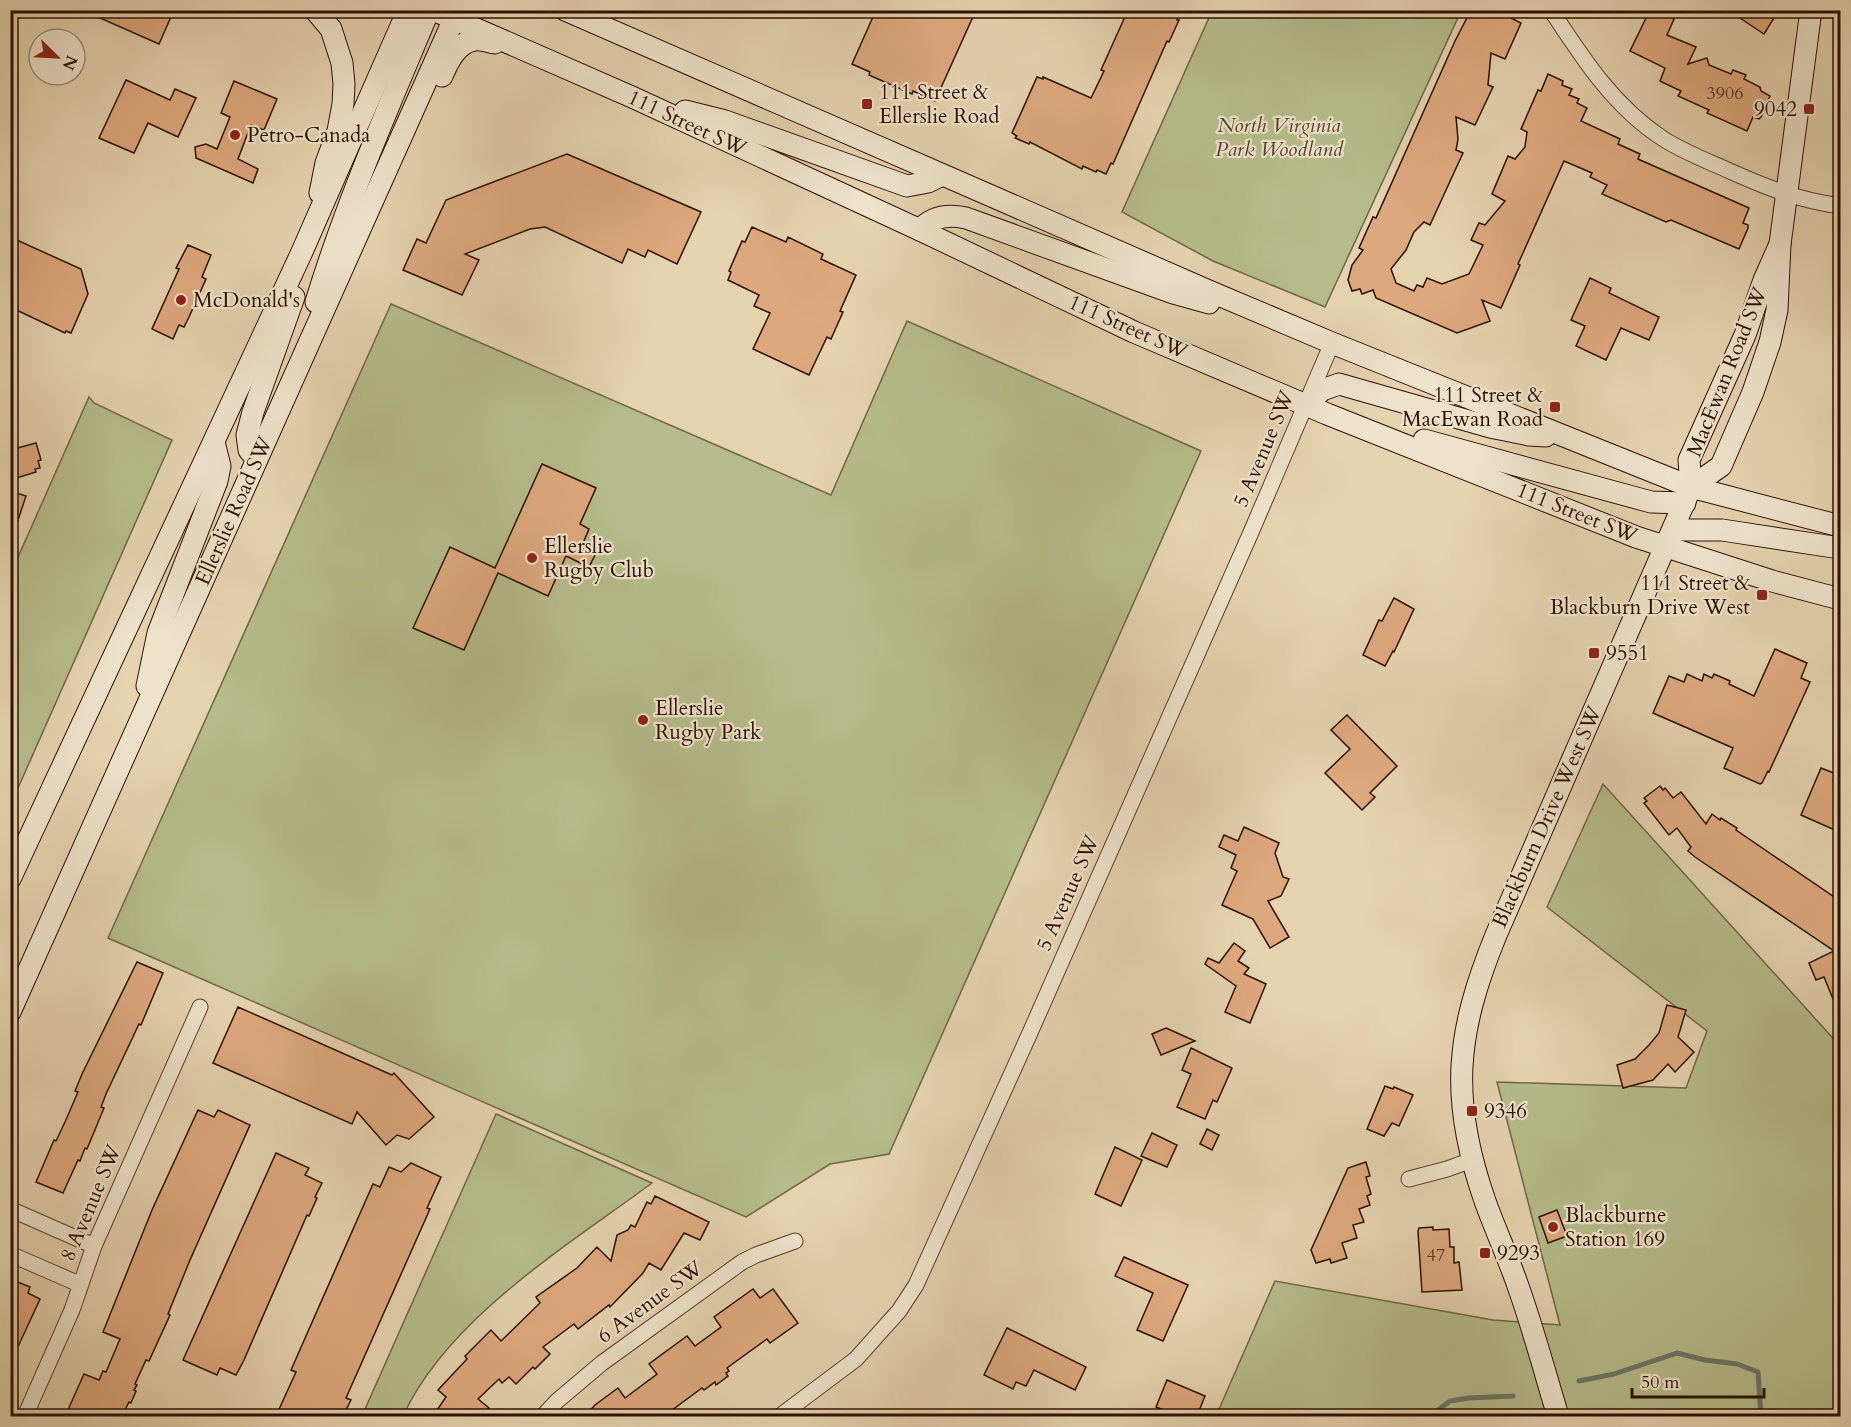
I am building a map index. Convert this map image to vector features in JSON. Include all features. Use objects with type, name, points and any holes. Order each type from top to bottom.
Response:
[{"type":"main road","points":[[315,10],[331,29],[342,63],[344,84],[338,131],[326,163],[315,223]]},
{"type":"main road","points":[[10,879],[315,223],[408,10]]},
{"type":"main road","points":[[292,383],[326,266],[429,10]]},
{"type":"main road","name":"111 Street SW","points":[[433,10],[456,15],[509,45],[632,97],[1134,332],[1305,405],[1669,539],[1772,581],[1840,598]]},
{"type":"main road","points":[[565,10],[1247,307],[1568,437],[1688,495],[1840,526]]},
{"type":"main road","points":[[599,10],[666,55]]},
{"type":"main road","name":"MacEwan Road SW","points":[[1688,495],[1721,466],[1753,392],[1770,342],[1777,310],[1780,244],[1811,10]]},
{"type":"main road","name":"Ellerslie Road SW","points":[[10,1012],[456,15]]},
{"type":"main road","points":[[292,383],[326,325],[452,55],[467,43],[475,40],[509,45]]},
{"type":"main road","points":[[632,97],[725,121],[907,186],[928,182],[942,175]]},
{"type":"main road","points":[[920,230],[932,219],[958,216],[1173,293],[1213,304],[1247,307]]},
{"type":"main road","name":"MacEwan Road SW","points":[[1688,495],[1689,460],[1745,335],[1764,280],[1780,244]]},
{"type":"main road","points":[[256,459],[249,450],[248,435],[253,412],[295,295],[300,254]]},
{"type":"main road","points":[[1305,405],[1322,390],[1340,384],[1490,427],[1529,435],[1568,437]]},
{"type":"main road","points":[[1365,429],[1429,441],[1651,502],[1688,495]]},
{"type":"main road","points":[[138,728],[158,633],[217,481],[220,466],[214,442]]},
{"type":"main road","name":"Blackburn Drive West SW","points":[[1558,1416],[1518,1286],[1472,1160],[1462,1104],[1460,1077],[1462,1044],[1472,999],[1496,935],[1688,495]]},
{"type":"main road","points":[[1669,539],[1722,530],[1840,548]]},
{"type":"street","points":[[1551,10],[1607,89],[1645,126],[1662,138],[1694,155],[1788,195],[1811,202],[1840,206]]},
{"type":"street","name":"5 Avenue SW","points":[[780,1416],[863,1353],[899,1311],[916,1284],[1024,1046],[1332,343]]},
{"type":"street","name":"8 Avenue SW","points":[[25,1416],[72,1310],[79,1284],[94,1246],[200,1007]]},
{"type":"street","points":[[1409,1179],[1472,1160]]},
{"type":"street","points":[[10,1209],[94,1246]]},
{"type":"street","name":"6 Avenue SW","points":[[543,1416],[557,1401],[602,1363],[742,1262],[795,1241]]},
{"type":"street","points":[[10,1254],[79,1284]]},
{"type":"green space","name":"North Virginia Park Woodland","points":[[1212,11],[1461,11],[1325,307],[1213,261],[1122,212]]},
{"type":"green space","name":"Ellerslie Rugby Park","points":[[391,304],[831,495],[907,321],[1201,451],[889,1154],[830,1164],[746,1217],[108,938]]},
{"type":"green space","points":[[89,397],[94,403],[172,440],[11,804],[11,573]]},
{"type":"green space","points":[[1603,784],[1840,1046],[1840,1416],[1216,1416],[1275,1281],[1493,1320],[1560,1325],[1497,1082],[1686,1088],[1707,1031],[1547,907]]},
{"type":"green space","points":[[496,1114],[652,1183],[512,1286],[479,1316],[449,1347],[423,1380],[403,1416],[362,1416]]},
{"type":"building","points":[[82,10],[174,10],[159,44]]},
{"type":"building","points":[[876,10],[976,10],[935,101],[913,91],[912,94],[869,75],[870,72],[852,64]]},
{"type":"building","points":[[1128,10],[1181,10],[1169,42],[1167,41],[1113,164],[1111,163],[1106,174],[1083,166],[1082,169],[1030,142],[1029,144],[1015,138],[1017,136],[1012,133],[1037,77],[1043,79],[1043,77],[1091,98]]},
{"type":"building","points":[[1471,10],[1512,10],[1511,18],[1521,23],[1505,59],[1491,53],[1488,85],[1493,87],[1475,125],[1456,117],[1458,139],[1456,150],[1463,153],[1430,225],[1424,222],[1414,232],[1406,250],[1391,269],[1396,283],[1414,291],[1417,285],[1423,287],[1427,278],[1442,284],[1469,274],[1483,245],[1471,240],[1479,223],[1485,225],[1505,201],[1492,194],[1508,156],[1515,159],[1525,147],[1527,132],[1521,129],[1538,90],[1541,91],[1548,74],[1563,81],[1562,85],[1572,89],[1569,95],[1579,99],[1577,103],[1587,108],[1581,121],[1620,139],[1618,144],[1640,154],[1638,159],[1749,208],[1743,223],[1748,225],[1748,228],[1739,249],[1671,220],[1666,222],[1602,194],[1607,185],[1590,177],[1592,173],[1564,161],[1501,308],[1482,300],[1490,321],[1457,333],[1376,298],[1373,290],[1362,294],[1360,289],[1352,291],[1348,280],[1352,265],[1363,250],[1359,248],[1373,217],[1376,218]]},
{"type":"building","points":[[1650,10],[1674,19],[1667,35],[1696,47],[1688,64],[1707,58],[1709,65],[1731,74],[1733,70],[1746,75],[1744,79],[1760,87],[1761,91],[1770,96],[1761,117],[1759,119],[1753,117],[1747,131],[1707,113],[1709,110],[1678,96],[1681,91],[1660,81],[1665,68],[1630,51]]},
{"type":"building","points":[[1728,10],[1763,10],[1774,18],[1764,34]]},
{"type":"building","points":[[126,80],[170,100],[175,89],[196,98],[178,137],[148,123],[134,153],[99,138]]},
{"type":"building","name":"Petro-Canada","points":[[234,81],[277,99],[264,130],[251,125],[238,159],[258,169],[253,183],[196,158],[195,147],[206,144],[217,149],[230,117],[221,113]]},
{"type":"building","points":[[567,154],[701,212],[677,264],[648,250],[645,257],[628,249],[622,263],[545,227],[530,229],[465,254],[479,260],[462,295],[403,270],[417,239],[426,243],[446,200]]},
{"type":"building","points":[[752,227],[786,242],[788,237],[823,254],[821,259],[856,275],[840,311],[843,312],[831,339],[827,337],[809,375],[753,349],[770,313],[754,306],[759,295],[728,280],[731,272],[729,271],[742,241],[745,242]]},
{"type":"building","points":[[10,237],[81,269],[88,294],[71,333],[66,331],[65,333],[10,307]]},
{"type":"building","name":"McDonald's","points":[[188,245],[211,255],[202,277],[206,279],[189,317],[184,327],[179,325],[173,339],[152,329],[179,269],[176,268]]},
{"type":"building","points":[[1590,278],[1611,288],[1609,293],[1659,317],[1649,340],[1621,328],[1606,360],[1576,346],[1585,326],[1571,320]]},
{"type":"building","points":[[36,443],[41,460],[38,461],[40,468],[35,469],[36,472],[10,480],[10,450]]},
{"type":"building","name":"Ellerslie Rugby Club","points":[[542,464],[596,488],[580,524],[589,529],[581,548],[595,555],[589,567],[566,556],[548,596],[498,573],[464,650],[413,628],[450,547],[495,568]]},
{"type":"building","points":[[10,491],[26,496],[13,535],[10,535]]},
{"type":"building","points":[[1394,598],[1414,609],[1385,666],[1363,655],[1379,620],[1382,621]]},
{"type":"building","points":[[1775,649],[1807,663],[1801,678],[1810,682],[1762,783],[1724,768],[1733,748],[1653,713],[1669,676],[1684,682],[1687,674],[1702,681],[1704,674],[1712,678],[1714,674],[1754,696]]},
{"type":"building","points":[[1347,715],[1397,766],[1370,793],[1375,797],[1362,810],[1325,773],[1350,749],[1331,730]]},
{"type":"building","points":[[1821,768],[1836,774],[1833,781],[1840,784],[1840,822],[1837,831],[1801,815]]},
{"type":"building","points":[[1660,786],[1663,790],[1665,788],[1673,798],[1681,792],[1706,824],[1712,814],[1720,820],[1721,818],[1840,901],[1840,1016],[1824,977],[1816,980],[1809,963],[1834,951],[1695,857],[1688,851],[1691,847],[1677,828],[1669,835],[1644,803],[1647,801],[1644,798]]},
{"type":"building","points":[[1244,827],[1279,843],[1275,853],[1283,877],[1289,879],[1281,896],[1268,901],[1289,937],[1270,948],[1253,919],[1222,905],[1237,871],[1231,868],[1236,855],[1219,847],[1224,835],[1238,841]]},
{"type":"building","points":[[1234,943],[1245,951],[1238,961],[1249,968],[1244,974],[1266,984],[1250,1023],[1225,1012],[1236,986],[1205,964],[1208,958],[1219,963]]},
{"type":"building","points":[[137,962],[163,973],[141,1025],[139,1024],[106,1094],[101,1107],[104,1108],[87,1149],[85,1148],[80,1161],[78,1160],[63,1193],[36,1182],[78,1092],[75,1091],[82,1074]]},
{"type":"building","points":[[1667,1005],[1686,1010],[1678,1037],[1694,1052],[1675,1072],[1668,1064],[1653,1080],[1623,1088],[1617,1065],[1635,1059],[1659,1033]]},
{"type":"building","points":[[238,1007],[392,1075],[394,1073],[434,1117],[409,1139],[397,1135],[386,1145],[357,1112],[352,1124],[213,1063]]},
{"type":"building","points":[[1166,1028],[1195,1041],[1161,1055],[1152,1034]]},
{"type":"building","points":[[1191,1048],[1232,1068],[1217,1102],[1213,1100],[1205,1119],[1177,1107],[1191,1074],[1182,1070]]},
{"type":"building","points":[[1385,1086],[1393,1089],[1394,1087],[1413,1095],[1399,1126],[1392,1123],[1384,1136],[1367,1129]]},
{"type":"building","points":[[198,1110],[214,1117],[218,1110],[250,1125],[190,1260],[168,1314],[170,1315],[149,1361],[146,1360],[135,1384],[137,1385],[134,1390],[136,1391],[131,1403],[129,1402],[122,1416],[76,1416],[67,1412],[84,1374],[99,1380],[103,1371],[106,1372],[120,1339],[103,1332],[152,1210]]},
{"type":"building","points":[[1207,1129],[1219,1135],[1212,1150],[1200,1144]]},
{"type":"building","points":[[1152,1133],[1177,1145],[1167,1167],[1141,1156]]},
{"type":"building","points":[[1115,1147],[1142,1160],[1121,1206],[1095,1194]]},
{"type":"building","points":[[276,1153],[309,1168],[305,1175],[322,1183],[236,1375],[220,1368],[217,1375],[183,1360]]},
{"type":"building","points":[[1366,1162],[1370,1176],[1366,1177],[1371,1194],[1367,1196],[1370,1205],[1359,1209],[1364,1222],[1353,1225],[1357,1238],[1342,1243],[1347,1258],[1331,1263],[1330,1259],[1316,1263],[1311,1250],[1348,1168]]},
{"type":"building","points":[[411,1163],[441,1177],[427,1208],[430,1209],[346,1398],[351,1400],[343,1416],[276,1416],[296,1372],[291,1370],[373,1184],[380,1187],[389,1167],[401,1172]]},
{"type":"building","points":[[655,1196],[709,1222],[700,1240],[684,1233],[661,1270],[649,1263],[643,1273],[610,1307],[609,1305],[578,1329],[574,1324],[543,1347],[550,1354],[516,1384],[509,1377],[502,1383],[499,1379],[478,1399],[489,1408],[481,1416],[433,1416],[446,1397],[438,1390],[467,1359],[465,1356],[491,1330],[501,1341],[540,1303],[536,1297],[577,1268],[597,1247],[611,1261],[617,1235],[628,1230],[631,1225],[635,1227],[647,1202],[651,1204]]},
{"type":"building","name":"Blackburne Station 169","points":[[1557,1210],[1567,1236],[1548,1243],[1539,1217]]},
{"type":"building","points":[[1433,1227],[1433,1230],[1449,1229],[1450,1247],[1454,1247],[1454,1263],[1459,1262],[1462,1290],[1422,1292],[1418,1231],[1419,1228]]},
{"type":"building","points":[[1124,1257],[1188,1285],[1163,1341],[1137,1330],[1153,1293],[1115,1276]]},
{"type":"building","points":[[10,1279],[30,1287],[28,1293],[40,1299],[10,1364]]},
{"type":"building","points":[[753,1289],[760,1298],[773,1289],[798,1323],[770,1343],[767,1339],[727,1368],[728,1376],[716,1385],[715,1382],[704,1390],[702,1388],[664,1416],[585,1416],[595,1405],[618,1388],[625,1398],[657,1374],[649,1364],[687,1336],[695,1346],[721,1327],[714,1317]]},
{"type":"building","points":[[1007,1328],[1086,1367],[1075,1390],[1034,1370],[1026,1386],[1016,1382],[1013,1389],[984,1375]]},
{"type":"building","points":[[1167,1380],[1205,1396],[1197,1416],[1179,1416],[1156,1407]]},
{"type":"waterway","points":[[1579,1381],[1614,1374],[1677,1353],[1705,1360],[1737,1364],[1758,1372],[1761,1416]]},
{"type":"waterway","points":[[1430,1416],[1450,1401],[1513,1396]]},
{"type":"place","name":"111 Street & Ellerslie Road","points":[[867,104]]},
{"type":"place","name":"9042","points":[[1809,109]]},
{"type":"place","name":"Petro-Canada","points":[[235,135]]},
{"type":"place","name":"McDonald's","points":[[181,300]]},
{"type":"place","name":"111 Street & MacEwan Road","points":[[1555,407]]},
{"type":"place","name":"Ellerslie Rugby Club","points":[[532,558]]},
{"type":"place","name":"111 Street & Blackburn Drive West","points":[[1762,595]]},
{"type":"place","name":"9551","points":[[1594,653]]},
{"type":"place","name":"Ellerslie Rugby Park","points":[[643,720]]},
{"type":"place","name":"9346","points":[[1472,1111]]},
{"type":"place","name":"Blackburne Station 169","points":[[1553,1227]]},
{"type":"place","name":"9293","points":[[1485,1253]]}]
